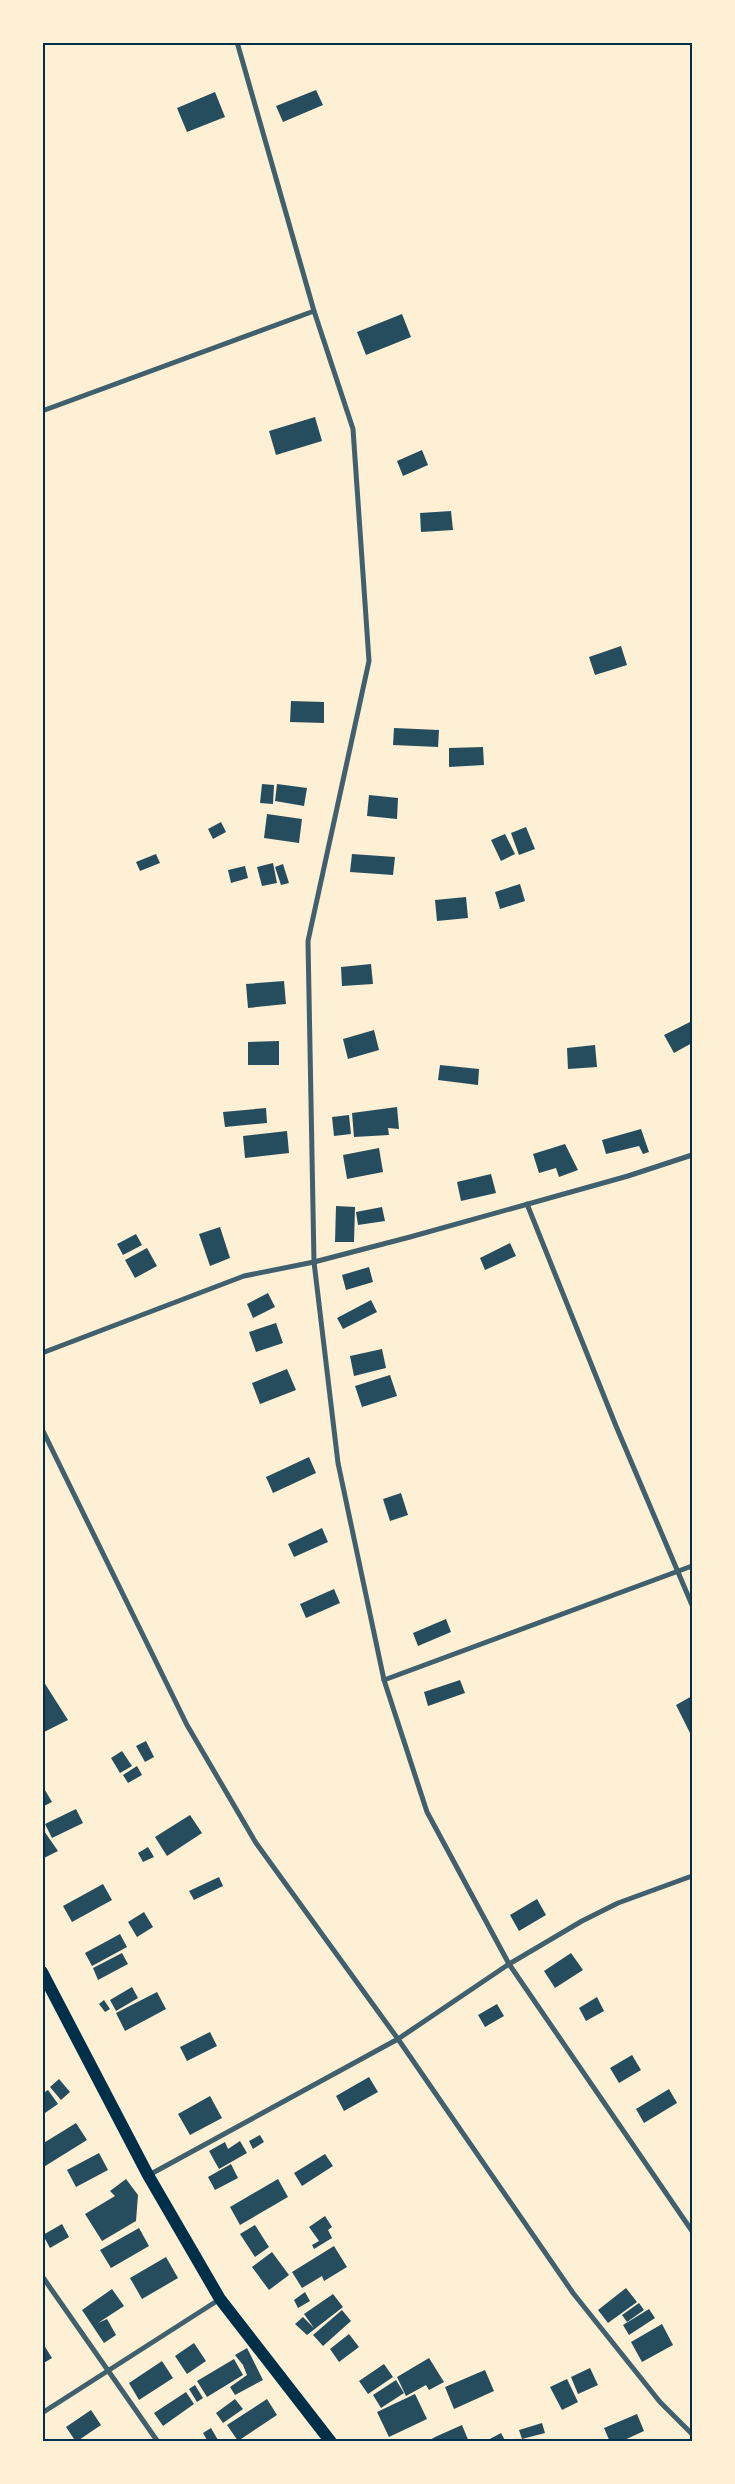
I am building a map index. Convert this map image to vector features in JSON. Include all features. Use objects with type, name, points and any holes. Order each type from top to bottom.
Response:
[{"type":"main road","points":[[42,1972],[148,2175],[220,2299],[278,2377],[330,2442]]},
{"type":"street","points":[[237,42],[314,311],[353,429],[368,661],[308,941],[314,1262],[338,1463],[384,1680],[427,1812],[509,1964],[692,2231]]},
{"type":"street","points":[[42,411],[314,311]]},
{"type":"street","points":[[42,1354],[244,1276],[314,1262],[527,1204],[692,1155]]},
{"type":"street","points":[[527,1204],[677,1573],[692,1605]]},
{"type":"street","points":[[42,1429],[187,1725],[256,1843],[398,2038],[573,2293],[660,2402],[692,2434]]},
{"type":"street","points":[[384,1680],[692,1566]]},
{"type":"street","points":[[148,2175],[398,2038],[509,1964],[618,1902],[692,1876]]},
{"type":"street","points":[[42,2276],[110,2369],[158,2442]]},
{"type":"street","points":[[42,2413],[220,2299]]},
{"type":"building","points":[[316,90],[323,105],[283,122],[276,106]]},
{"type":"building","points":[[215,92],[225,117],[187,132],[177,108]]},
{"type":"building","points":[[402,314],[411,337],[366,355],[357,332]]},
{"type":"building","points":[[315,417],[322,441],[276,455],[269,431]]},
{"type":"building","points":[[422,450],[428,465],[403,476],[397,461]]},
{"type":"building","points":[[451,511],[453,530],[421,532],[420,513]]},
{"type":"building","points":[[621,646],[627,665],[595,675],[589,657]]},
{"type":"building","points":[[291,701],[324,702],[324,723],[290,722]]},
{"type":"building","points":[[394,728],[439,730],[438,747],[393,745]]},
{"type":"building","points":[[483,747],[484,765],[449,767],[449,748]]},
{"type":"building","points":[[262,784],[274,785],[273,804],[260,803]]},
{"type":"building","points":[[277,784],[307,788],[304,806],[275,801]]},
{"type":"building","points":[[369,795],[398,798],[397,819],[367,816]]},
{"type":"building","points":[[267,814],[302,819],[299,843],[264,838]]},
{"type":"building","points":[[221,822],[226,832],[213,839],[208,829]]},
{"type":"building","points":[[526,827],[535,849],[519,855],[511,833]]},
{"type":"building","points":[[505,834],[515,854],[501,861],[491,840]]},
{"type":"building","points":[[156,854],[160,863],[140,871],[136,862]]},
{"type":"building","points":[[352,854],[395,857],[393,875],[350,872]]},
{"type":"building","points":[[273,863],[277,883],[262,886],[257,867]]},
{"type":"building","points":[[283,864],[289,883],[281,885],[275,867]]},
{"type":"building","points":[[245,866],[248,878],[231,883],[228,870]]},
{"type":"building","points":[[520,884],[525,901],[500,909],[495,892]]},
{"type":"building","points":[[466,897],[468,918],[437,921],[435,900]]},
{"type":"building","points":[[371,964],[373,984],[342,986],[341,967]]},
{"type":"building","points":[[284,981],[286,1004],[248,1008],[246,984]]},
{"type":"building","points":[[690,1022],[692,1027],[692,1043],[674,1053],[664,1035]]},
{"type":"building","points":[[374,1030],[379,1050],[348,1059],[343,1039]]},
{"type":"building","points":[[279,1041],[279,1065],[248,1065],[248,1042]]},
{"type":"building","points":[[595,1045],[597,1067],[568,1069],[567,1048]]},
{"type":"building","points":[[440,1065],[479,1069],[478,1085],[438,1080]]},
{"type":"building","points":[[397,1107],[399,1129],[388,1128],[389,1135],[354,1137],[352,1113]]},
{"type":"building","points":[[266,1108],[267,1123],[225,1127],[223,1112]]},
{"type":"building","points":[[349,1115],[351,1134],[334,1136],[332,1117]]},
{"type":"building","points":[[641,1129],[649,1152],[643,1154],[639,1146],[606,1154],[602,1140]]},
{"type":"building","points":[[287,1131],[289,1153],[245,1158],[243,1136]]},
{"type":"building","points":[[565,1144],[578,1170],[559,1177],[556,1168],[539,1173],[533,1154]]},
{"type":"building","points":[[379,1148],[383,1172],[347,1179],[343,1155]]},
{"type":"building","points":[[491,1174],[496,1193],[461,1201],[457,1182]]},
{"type":"building","points":[[336,1206],[355,1207],[354,1242],[335,1242]]},
{"type":"building","points":[[382,1207],[385,1221],[358,1225],[356,1212]]},
{"type":"building","points":[[220,1227],[230,1258],[210,1266],[199,1234]]},
{"type":"building","points":[[136,1234],[142,1245],[123,1255],[117,1244]]},
{"type":"building","points":[[510,1243],[516,1256],[485,1270],[480,1258]]},
{"type":"building","points":[[147,1248],[157,1266],[135,1278],[125,1260]]},
{"type":"building","points":[[369,1267],[373,1282],[346,1290],[342,1275]]},
{"type":"building","points":[[268,1293],[275,1307],[253,1318],[247,1304]]},
{"type":"building","points":[[371,1300],[377,1312],[343,1329],[337,1318]]},
{"type":"building","points":[[276,1323],[283,1343],[256,1352],[249,1332]]},
{"type":"building","points":[[382,1349],[386,1368],[354,1376],[350,1356]]},
{"type":"building","points":[[287,1369],[296,1390],[260,1404],[252,1383]]},
{"type":"building","points":[[390,1375],[397,1396],[362,1407],[355,1386]]},
{"type":"building","points":[[309,1457],[316,1473],[273,1493],[266,1477]]},
{"type":"building","points":[[401,1493],[408,1515],[390,1521],[383,1499]]},
{"type":"building","points":[[322,1528],[328,1542],[294,1557],[288,1544]]},
{"type":"building","points":[[334,1589],[340,1603],[306,1618],[300,1604]]},
{"type":"building","points":[[446,1619],[451,1632],[418,1646],[413,1633]]},
{"type":"building","points":[[42,1679],[68,1720],[42,1733]]},
{"type":"building","points":[[460,1680],[465,1693],[428,1706],[424,1692]]},
{"type":"building","points":[[692,1696],[692,1737],[676,1705]]},
{"type":"building","points":[[146,1741],[154,1757],[145,1762],[136,1746]]},
{"type":"building","points":[[122,1751],[132,1766],[120,1773],[111,1758]]},
{"type":"building","points":[[137,1766],[142,1775],[128,1783],[123,1775]]},
{"type":"building","points":[[42,1785],[52,1802],[42,1807]]},
{"type":"building","points":[[76,1809],[83,1823],[52,1838],[45,1824]]},
{"type":"building","points":[[190,1815],[202,1833],[167,1856],[155,1837]]},
{"type":"building","points":[[42,1828],[58,1851],[42,1859]]},
{"type":"building","points":[[148,1847],[154,1857],[143,1862],[138,1853]]},
{"type":"building","points":[[219,1877],[223,1886],[194,1900],[189,1891]]},
{"type":"building","points":[[103,1884],[112,1900],[72,1922],[63,1906]]},
{"type":"building","points":[[537,1899],[546,1915],[519,1931],[510,1915]]},
{"type":"building","points":[[144,1912],[153,1927],[137,1937],[128,1922]]},
{"type":"building","points":[[120,1934],[127,1947],[92,1966],[85,1953]]},
{"type":"building","points":[[122,1953],[128,1964],[98,1980],[93,1968]]},
{"type":"building","points":[[571,1953],[583,1970],[555,1988],[544,1971]]},
{"type":"building","points":[[132,1987],[138,1998],[116,2011],[110,2000]]},
{"type":"building","points":[[157,1992],[166,2009],[125,2031],[116,2013]]},
{"type":"building","points":[[597,1997],[604,2011],[586,2021],[579,2008]]},
{"type":"building","points":[[104,2000],[110,2009],[105,2012],[99,2004]]},
{"type":"building","points":[[497,2004],[504,2016],[485,2027],[478,2015]]},
{"type":"building","points":[[210,2032],[217,2046],[187,2061],[180,2047]]},
{"type":"building","points":[[632,2055],[641,2070],[619,2083],[610,2068]]},
{"type":"building","points":[[369,2077],[378,2092],[344,2111],[336,2096]]},
{"type":"building","points":[[59,2079],[70,2092],[61,2100],[50,2087]]},
{"type":"building","points":[[669,2089],[677,2103],[644,2123],[636,2109]]},
{"type":"building","points":[[48,2090],[58,2104],[42,2115],[42,2094]]},
{"type":"building","points":[[210,2096],[222,2118],[190,2135],[178,2114]]},
{"type":"building","points":[[76,2123],[87,2140],[42,2168],[42,2144]]},
{"type":"building","points":[[260,2135],[264,2142],[253,2149],[249,2141]]},
{"type":"building","points":[[240,2141],[247,2153],[219,2169],[209,2151],[225,2142],[228,2149]]},
{"type":"building","points":[[99,2153],[108,2170],[76,2187],[67,2170]]},
{"type":"building","points":[[325,2154],[333,2166],[302,2186],[294,2173]]},
{"type":"building","points":[[231,2164],[238,2178],[215,2190],[208,2177]]},
{"type":"building","points":[[126,2179],[138,2195],[136,2221],[102,2241],[85,2214],[115,2196],[110,2191]]},
{"type":"building","points":[[278,2179],[288,2197],[240,2225],[230,2207]]},
{"type":"building","points":[[325,2216],[332,2227],[328,2230],[332,2238],[314,2249],[312,2245],[319,2241],[309,2227]]},
{"type":"building","points":[[62,2224],[69,2237],[50,2248],[43,2235]]},
{"type":"building","points":[[255,2225],[269,2247],[255,2257],[240,2234]]},
{"type":"building","points":[[139,2228],[149,2246],[111,2268],[100,2250]]},
{"type":"building","points":[[334,2246],[347,2267],[324,2281],[322,2276],[302,2288],[292,2272]]},
{"type":"building","points":[[272,2252],[289,2275],[269,2290],[252,2267]]},
{"type":"building","points":[[166,2257],[178,2278],[142,2299],[130,2278]]},
{"type":"building","points":[[626,2288],[637,2302],[608,2323],[598,2310]]},
{"type":"building","points":[[112,2289],[124,2306],[98,2323],[107,2319],[116,2335],[104,2343],[82,2310]]},
{"type":"building","points":[[305,2292],[310,2301],[298,2308],[294,2300]]},
{"type":"building","points":[[333,2294],[343,2307],[307,2335],[295,2324],[303,2317],[314,2328],[304,2314]]},
{"type":"building","points":[[639,2303],[644,2310],[627,2322],[622,2315]]},
{"type":"building","points":[[649,2309],[655,2318],[629,2335],[623,2325]]},
{"type":"building","points":[[342,2310],[351,2321],[323,2346],[313,2335]]},
{"type":"building","points":[[662,2324],[673,2345],[642,2362],[631,2342]]},
{"type":"building","points":[[349,2334],[359,2347],[339,2362],[330,2349]]},
{"type":"building","points":[[42,2342],[52,2358],[42,2364]]},
{"type":"building","points":[[194,2343],[206,2361],[187,2374],[175,2356]]},
{"type":"building","points":[[247,2348],[263,2380],[235,2395],[230,2387],[247,2375],[243,2365],[235,2355]]},
{"type":"building","points":[[429,2358],[444,2382],[429,2390],[426,2385],[406,2396],[397,2377]]},
{"type":"building","points":[[234,2359],[243,2375],[207,2397],[197,2381]]},
{"type":"building","points":[[162,2361],[173,2378],[139,2400],[129,2383]]},
{"type":"building","points":[[384,2364],[393,2377],[368,2394],[359,2381]]},
{"type":"building","points":[[590,2368],[598,2385],[578,2394],[571,2377]]},
{"type":"building","points":[[485,2370],[494,2391],[454,2409],[445,2387]]},
{"type":"building","points":[[567,2379],[578,2402],[562,2410],[550,2387]]},
{"type":"building","points":[[396,2380],[404,2393],[381,2408],[373,2395]]},
{"type":"building","points":[[195,2385],[203,2398],[197,2402],[189,2389]]},
{"type":"building","points":[[186,2392],[194,2404],[163,2426],[154,2413]]},
{"type":"building","points":[[415,2394],[427,2419],[389,2437],[377,2412]]},
{"type":"building","points":[[235,2399],[243,2409],[223,2423],[216,2413]]},
{"type":"building","points":[[267,2399],[277,2415],[238,2441],[227,2425]]},
{"type":"building","points":[[91,2410],[101,2425],[76,2442],[66,2427]]},
{"type":"building","points":[[637,2414],[644,2431],[620,2442],[610,2442],[604,2428]]},
{"type":"building","points":[[542,2423],[545,2433],[522,2439],[519,2430]]},
{"type":"building","points":[[462,2425],[469,2442],[427,2442],[435,2437]]},
{"type":"building","points":[[211,2428],[218,2440],[216,2442],[208,2442],[203,2433]]},
{"type":"building","points":[[501,2433],[506,2442],[488,2442],[488,2440]]}]
